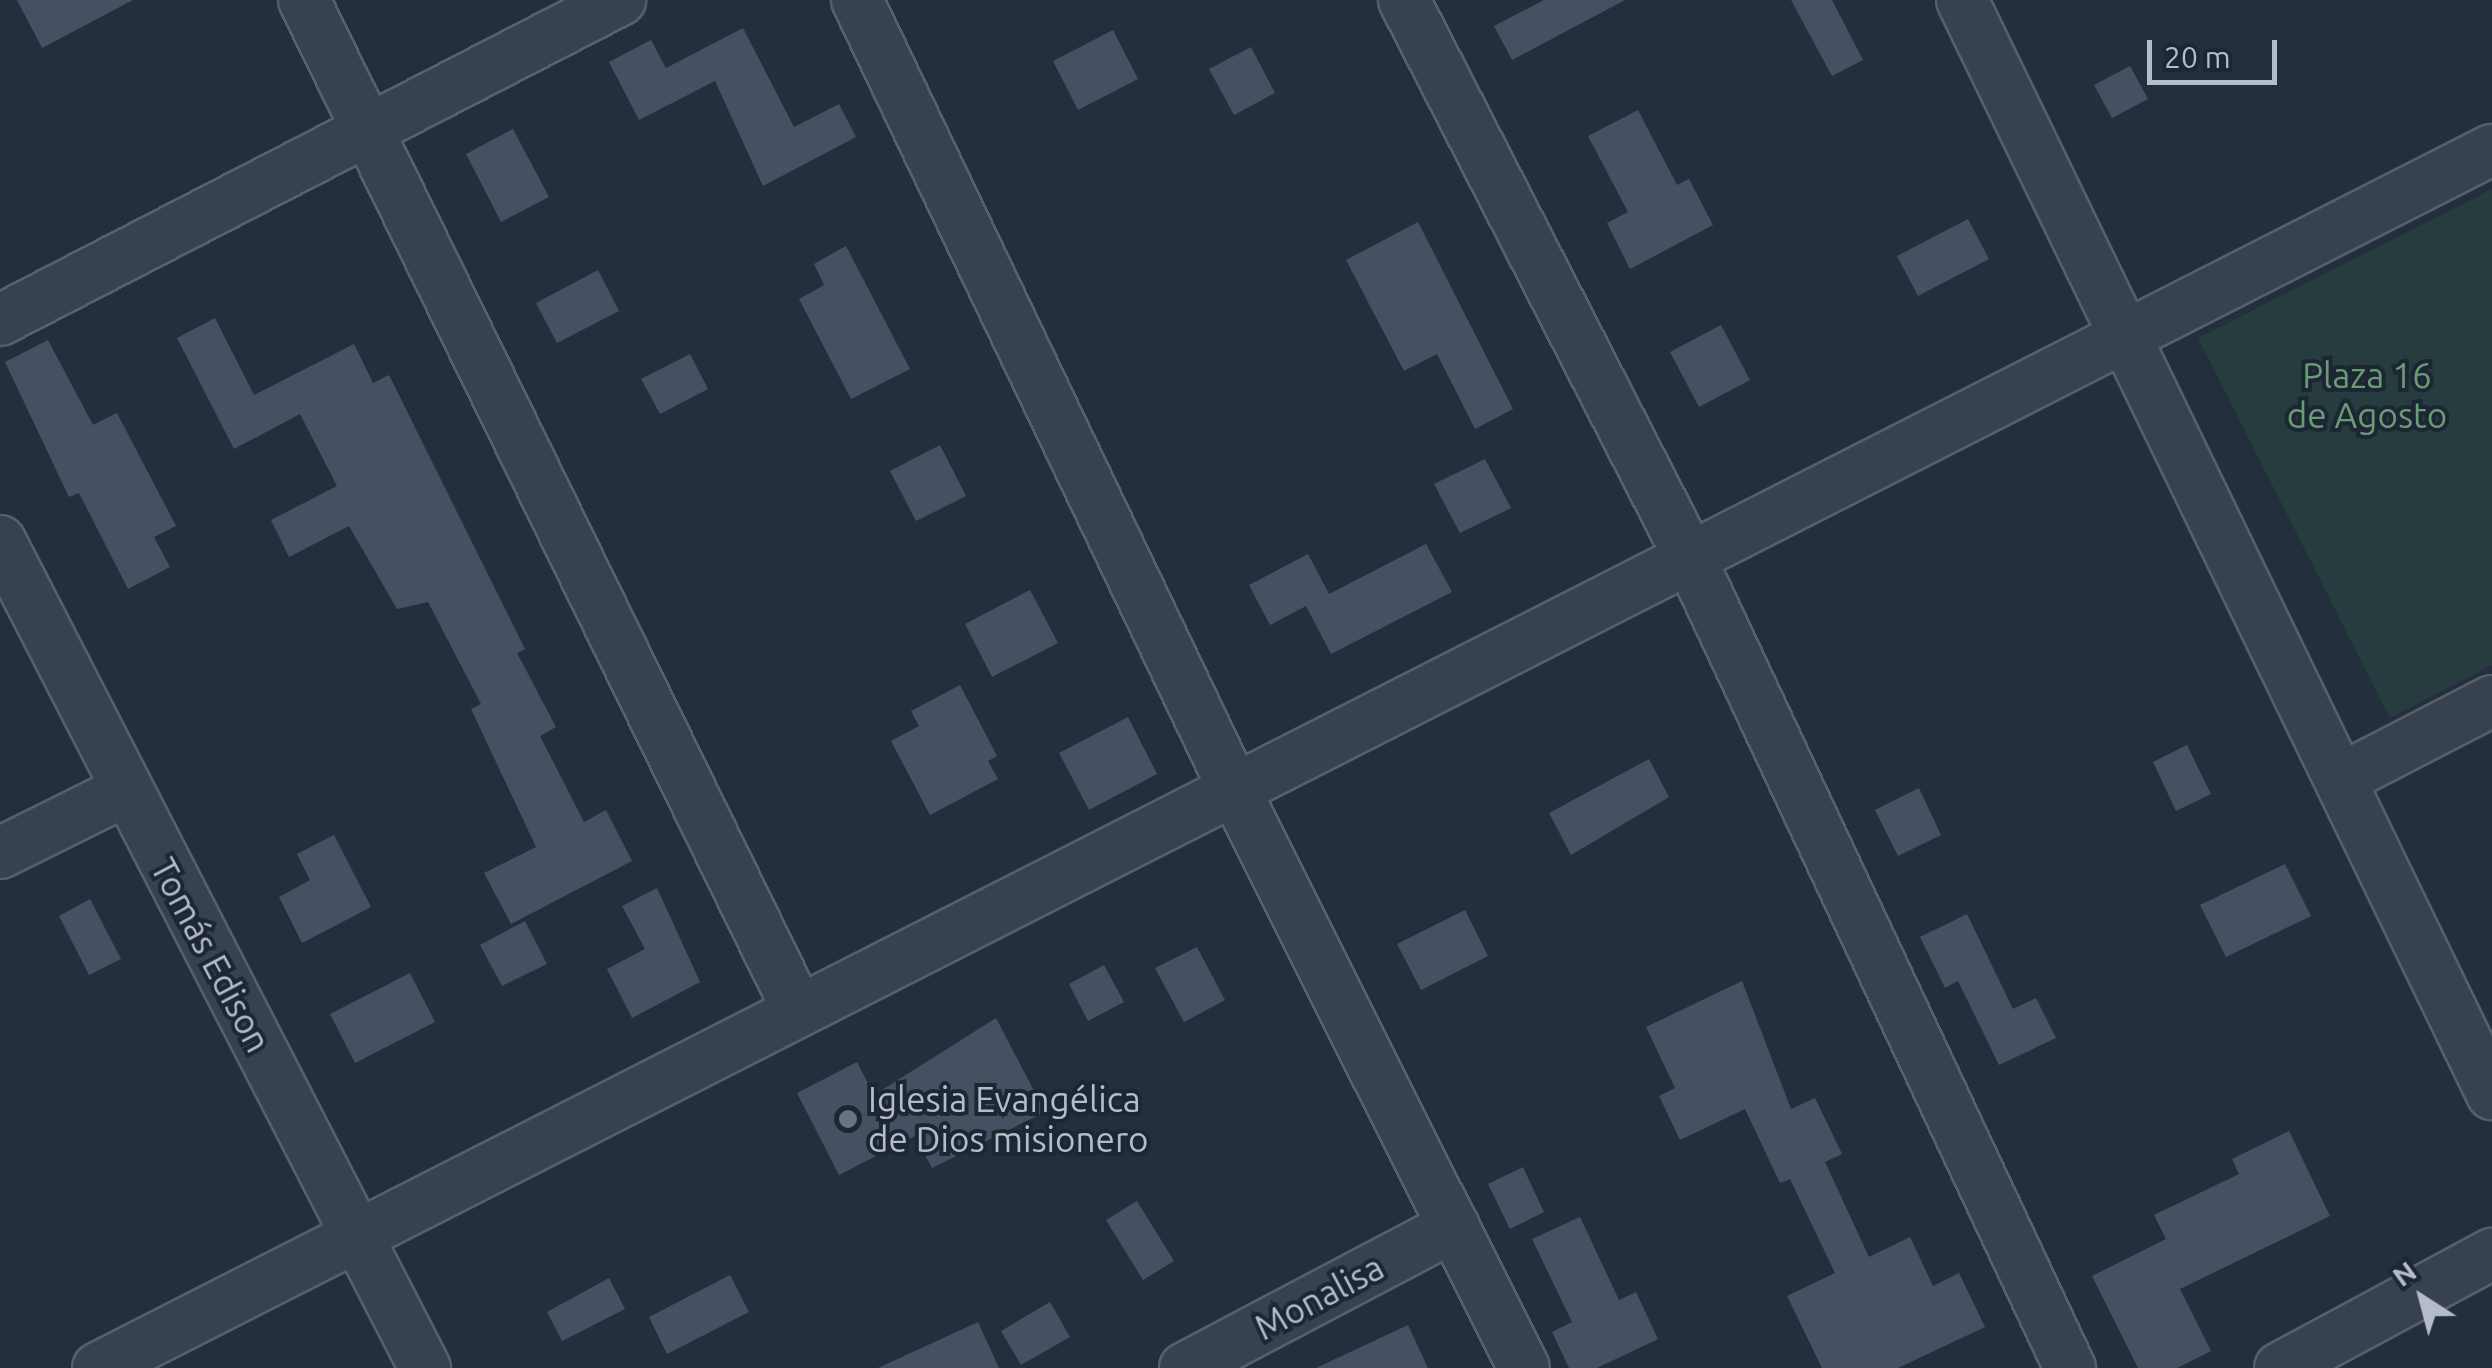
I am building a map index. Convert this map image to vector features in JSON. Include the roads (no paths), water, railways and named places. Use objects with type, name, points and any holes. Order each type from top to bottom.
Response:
[{"type":"street","points":[[304,0],[797,1008]]},
{"type":"street","points":[[0,320],[620,0]]},
{"type":"street","points":[[858,0],[1235,791],[1524,1368]]},
{"type":"street","points":[[1404,0],[1690,558],[2070,1368]]},
{"type":"street","points":[[1962,0],[2130,332],[2492,1094]]},
{"type":"street","points":[[98,1368],[362,1241],[797,1008],[1235,791],[2492,150]]},
{"type":"street","name":"Tomás Edison","points":[[0,541],[425,1368]]},
{"type":"street","points":[[2340,779],[2492,702]]},
{"type":"street","points":[[0,853],[125,790]]},
{"type":"street","name":"Monalisa","points":[[1185,1368],[1454,1226]]},
{"type":"street","points":[[2280,1368],[2492,1254]]},
{"type":"place","name":"Iglesia Evangélica de Dios misionero","points":[[848,1119]]},
{"type":"park label","name":"Plaza 16 de Agosto","points":[[2367,395]]}]
